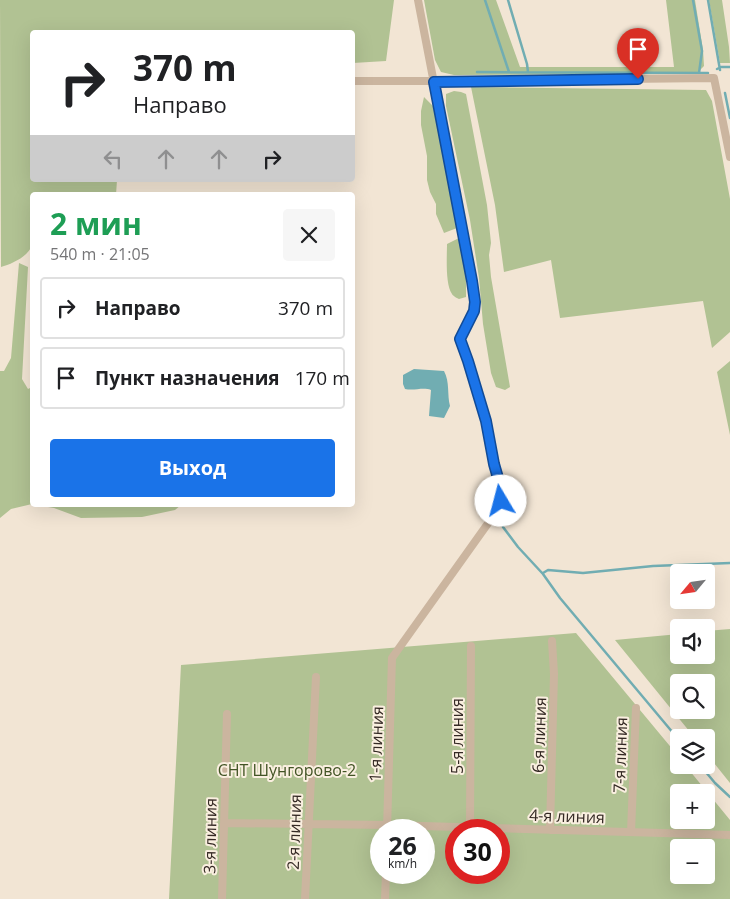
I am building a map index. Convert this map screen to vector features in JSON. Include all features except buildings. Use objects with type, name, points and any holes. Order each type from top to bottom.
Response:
[{"type":"street","points":[[418,0],[434,82]]},
{"type":"street","points":[[355,81],[434,82],[714,78],[730,157]]},
{"type":"street","name":"1-я линия","points":[[387,819],[392,658],[499,508],[502,492],[494,464],[482,404],[460,339],[474,311],[475,302],[434,82]]},
{"type":"street","name":"6-я линия","points":[[550,830],[554,674],[552,641]]},
{"type":"street","name":"5-я линия","points":[[470,819],[471,646]]},
{"type":"street","name":"2-я линия","points":[[305,899],[316,677]]},
{"type":"street","name":"7-я линия","points":[[631,832],[636,708]]},
{"type":"street","name":"3-я линия","points":[[222,899],[227,714]]},
{"type":"street","name":"4-я линия","points":[[224,822],[370,826]]},
{"type":"street","name":"4-я линия","points":[[510,828],[730,835]]},
{"type":"street","points":[[385,899],[386,884]]},
{"type":"green space","points":[[0,0],[394,0],[386,61],[355,63],[355,30],[30,30],[30,182],[117,182],[116,192],[30,192],[30,249],[15,262],[1,267]]},
{"type":"green space","points":[[424,0],[496,0],[520,67],[674,67],[666,0],[695,0],[704,66],[697,73],[676,74],[454,75],[441,72],[435,60]]},
{"type":"green space","points":[[709,0],[722,0],[730,63],[720,63]]},
{"type":"green space","points":[[471,87],[706,90],[712,101],[730,199],[730,332],[712,348],[703,301],[560,318],[551,260],[504,272],[495,205]]},
{"type":"green space","points":[[454,91],[466,94],[487,205],[491,243],[489,255],[491,277],[510,387],[505,390],[496,387],[491,373],[470,220],[446,106],[446,94]]},
{"type":"green space","points":[[424,97],[433,106],[457,228],[444,233],[436,214],[436,204],[427,180],[427,156],[421,125]]},
{"type":"green space","points":[[459,238],[466,267],[466,297],[459,299],[452,295],[447,277],[447,244]]},
{"type":"green space","points":[[19,263],[28,267],[22,379],[28,389],[30,388],[30,504],[11,509],[0,518],[0,371],[4,371],[11,358]]},
{"type":"green space","points":[[730,361],[730,435],[717,372]]},
{"type":"green space","points":[[48,507],[179,507],[175,510],[142,517],[81,518]]},
{"type":"green space","points":[[730,629],[730,783],[715,764],[715,729],[687,729],[679,719],[715,719],[715,674],[670,674],[670,708],[615,640],[670,635],[670,664],[715,664],[715,630]]},
{"type":"green space","name":"СНТ Шунгорово-2","points":[[576,633],[670,746],[670,774],[692,774],[701,784],[670,784],[670,829],[715,829],[715,802],[730,820],[730,899],[169,899],[181,665]]},
{"type":"water","points":[[414,369],[444,371],[450,406],[444,418],[429,416],[431,390],[405,389],[403,375]]},
{"type":"waterway","points":[[485,0],[509,72]]},
{"type":"waterway","points":[[508,0],[528,72]]},
{"type":"waterway","points":[[693,0],[702,51],[699,73]]},
{"type":"waterway","points":[[708,0],[720,70]]},
{"type":"waterway","points":[[717,69],[730,67]]},
{"type":"waterway","points":[[477,72],[708,73]]},
{"type":"waterway","points":[[725,93],[730,118]]},
{"type":"waterway","points":[[503,527],[670,729]]},
{"type":"waterway","points":[[543,573],[548,570],[583,573],[653,566],[730,563]]},
{"type":"waterway","points":[[708,774],[730,797]]},
{"type":"route","points":[[501,501],[502,492],[494,464],[486,421],[477,387],[460,339],[474,311],[475,302],[434,82],[638,79]]}]
